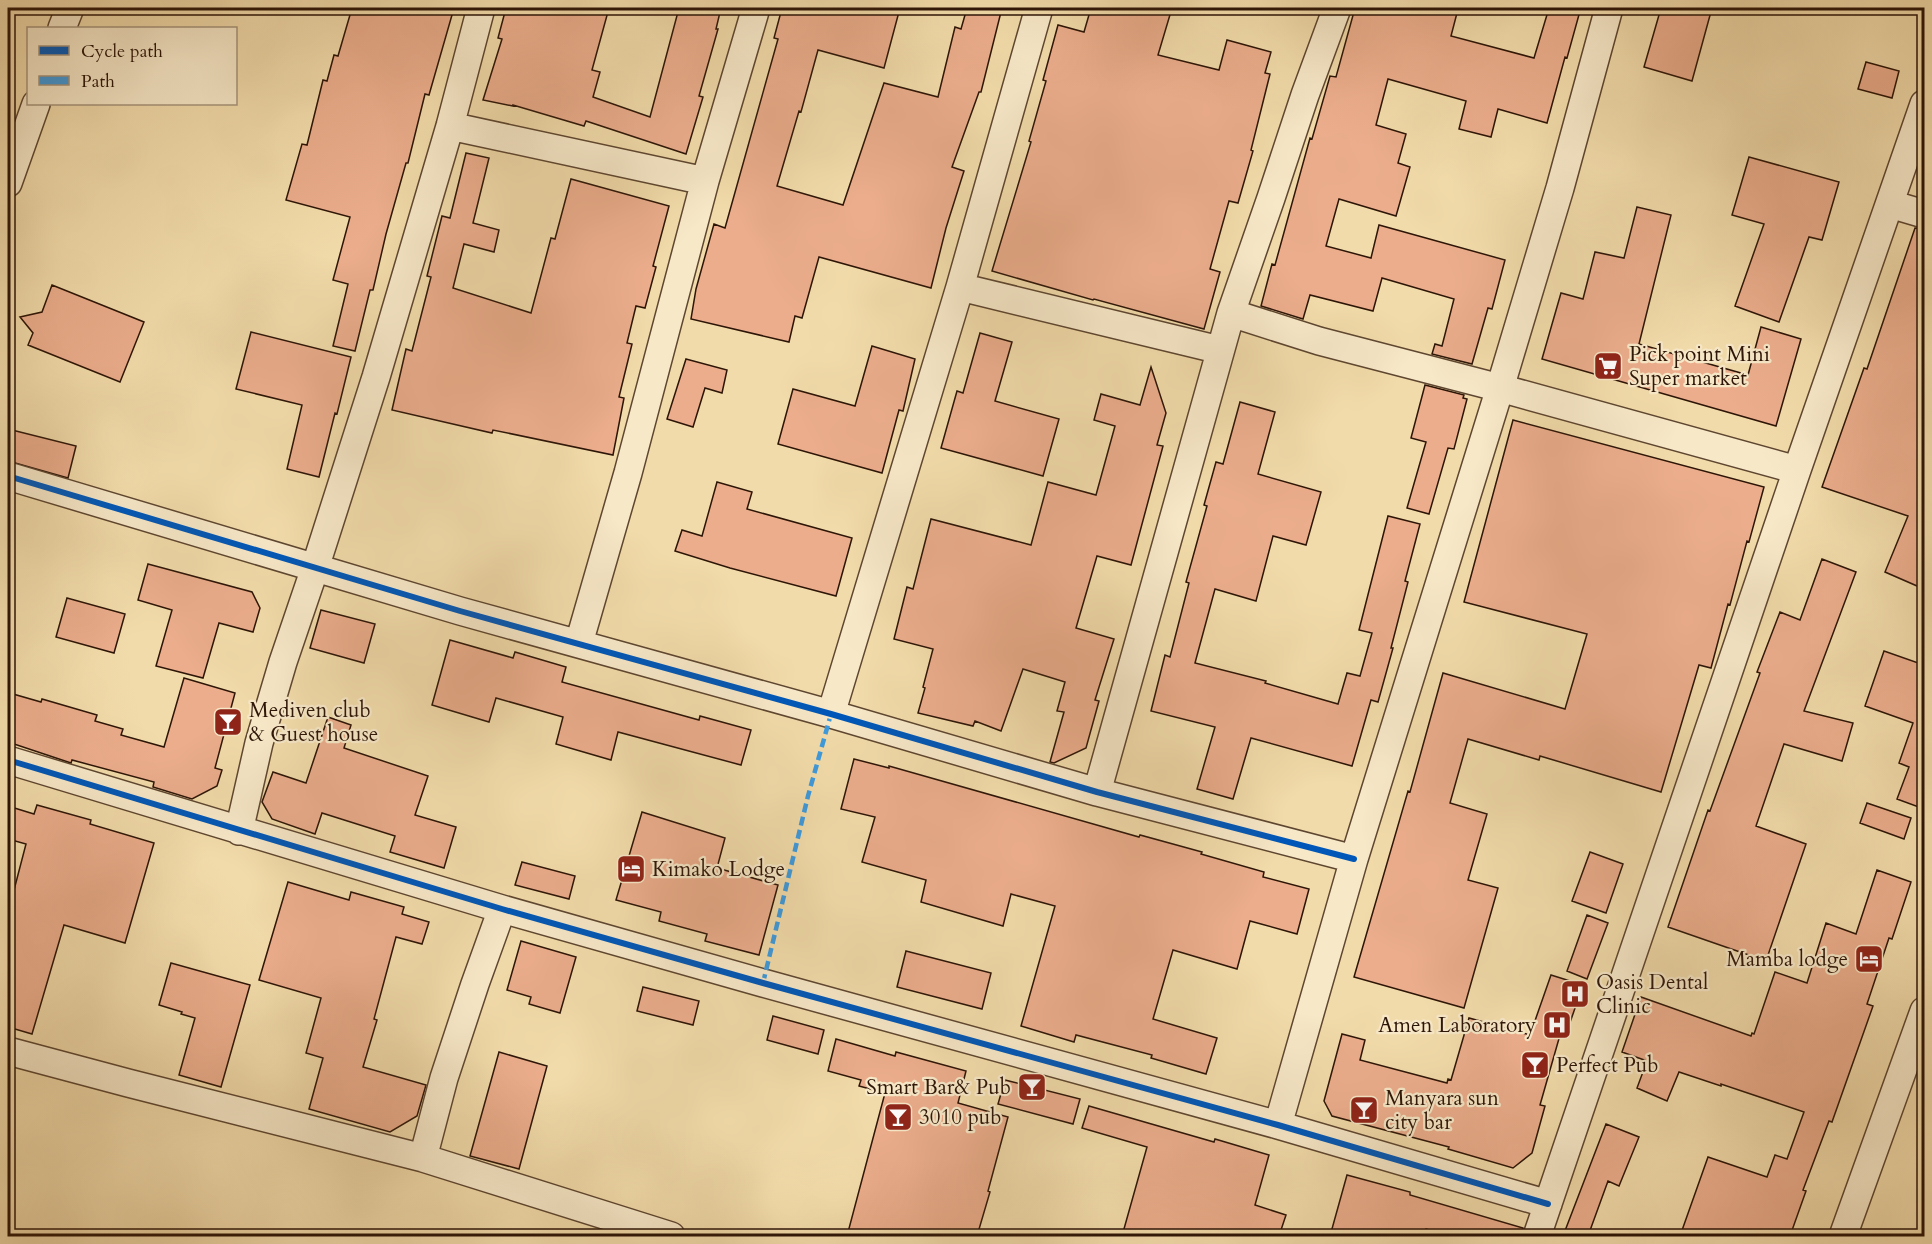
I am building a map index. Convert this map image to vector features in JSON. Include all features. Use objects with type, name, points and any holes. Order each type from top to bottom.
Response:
[{"type":"street","points":[[62,27],[70,8]]},
{"type":"street","points":[[239,831],[268,712],[376,377],[450,126],[481,8]]},
{"type":"street","points":[[579,643],[628,473],[705,181],[756,8]]},
{"type":"street","points":[[831,714],[960,287],[1039,8]]},
{"type":"street","points":[[1097,792],[1231,313],[1337,8]]},
{"type":"street","points":[[1278,1125],[1353,859],[1560,188],[1608,8]]},
{"type":"street","points":[[8,183],[36,105]]},
{"type":"street","points":[[1537,1236],[1797,470],[1924,105]]},
{"type":"street","points":[[450,126],[705,181]]},
{"type":"street","points":[[1890,204],[1924,214]]},
{"type":"street","points":[[960,287],[1220,350]]},
{"type":"street","points":[[1231,313],[1319,341],[1797,470]]},
{"type":"street","points":[[8,476],[449,608],[831,714],[1097,792],[1353,859]]},
{"type":"street","points":[[8,760],[502,909],[1278,1125],[1548,1204]]},
{"type":"street","points":[[423,1158],[444,1078],[502,909]]},
{"type":"street","points":[[1843,1236],[1924,1011]]},
{"type":"street","points":[[8,1051],[423,1158],[671,1236]]},
{"type":"building","points":[[352,8],[454,8],[429,95],[425,94],[355,351],[333,346],[348,284],[333,280],[350,217],[286,200],[302,144],[307,145],[323,80],[327,81],[334,55],[338,56]]},
{"type":"building","points":[[506,8],[609,8],[592,70],[600,72],[593,97],[650,117],[679,8],[721,8],[716,29],[718,29],[699,96],[703,97],[686,154],[586,121],[584,126],[513,105],[483,100],[502,39],[498,38]]},
{"type":"building","points":[[782,8],[900,8],[884,68],[818,50],[777,186],[843,205],[884,83],[938,97],[955,27],[961,29],[967,8],[1002,8],[981,92],[979,92],[952,167],[964,171],[946,228],[931,288],[819,257],[802,318],[795,316],[789,342],[691,319],[696,289],[714,224],[725,228],[778,39],[774,38]]},
{"type":"building","points":[[1091,8],[1172,8],[1158,55],[1219,70],[1227,40],[1271,52],[1265,73],[1270,74],[1251,150],[1253,151],[1238,203],[1229,201],[1210,269],[1220,272],[1204,329],[992,271],[1031,142],[1029,141],[1046,81],[1043,80],[1058,25],[1084,32]]},
{"type":"building","points":[[1355,8],[1438,8],[1457,13],[1451,36],[1534,58],[1549,8],[1580,11],[1547,123],[1498,109],[1491,137],[1459,129],[1466,101],[1388,79],[1376,125],[1406,134],[1398,163],[1410,167],[1396,216],[1339,199],[1326,246],[1371,258],[1379,225],[1505,260],[1492,309],[1488,308],[1472,364],[1432,354],[1435,344],[1442,346],[1454,299],[1382,278],[1373,311],[1310,295],[1303,319],[1261,306],[1272,264],[1275,265],[1310,138],[1312,139],[1330,76],[1336,77]]},
{"type":"building","points":[[1661,8],[1712,8],[1692,81],[1644,67]]},
{"type":"building","points":[[1866,62],[1899,71],[1892,98],[1858,89]]},
{"type":"building","points":[[466,153],[489,158],[473,223],[499,230],[494,252],[464,244],[453,288],[531,313],[551,238],[555,239],[571,179],[669,206],[653,266],[656,267],[645,308],[636,306],[627,343],[632,344],[619,397],[624,398],[613,455],[493,430],[492,433],[392,410],[406,349],[412,351],[431,277],[427,276],[442,216],[450,218]]},
{"type":"building","points":[[1749,157],[1839,182],[1822,240],[1809,237],[1779,322],[1735,306],[1764,224],[1732,215]]},
{"type":"building","points":[[1637,207],[1671,215],[1639,344],[1748,375],[1761,327],[1801,339],[1776,426],[1542,359],[1561,293],[1583,299],[1595,252],[1624,258]]},
{"type":"building","points":[[1915,228],[1924,229],[1924,589],[1885,572],[1908,516],[1822,487],[1864,368],[1867,369]]},
{"type":"building","points":[[52,285],[144,322],[120,382],[28,345],[33,333],[20,317],[42,312]]},
{"type":"building","points":[[251,332],[351,357],[319,477],[287,469],[302,405],[236,389]]},
{"type":"building","points":[[980,333],[1012,342],[995,401],[1059,419],[1043,476],[941,448],[957,391],[963,393]]},
{"type":"building","points":[[872,346],[915,359],[903,411],[899,410],[882,473],[778,444],[793,389],[855,406]]},
{"type":"building","points":[[686,359],[727,370],[722,393],[705,388],[693,427],[667,419]]},
{"type":"building","points":[[1151,367],[1166,413],[1157,445],[1163,446],[1131,565],[1097,556],[1076,628],[1114,639],[1095,700],[1099,701],[1086,748],[1054,763],[1050,762],[1064,712],[1057,711],[1065,682],[1023,669],[1001,731],[975,721],[973,726],[918,713],[933,649],[894,639],[907,587],[913,589],[931,519],[1031,545],[1048,482],[1096,495],[1115,426],[1094,420],[1101,394],[1140,405]]},
{"type":"building","points":[[1425,385],[1464,395],[1463,398],[1467,399],[1454,449],[1448,448],[1429,514],[1407,508],[1426,442],[1411,438]]},
{"type":"building","points":[[1240,402],[1275,412],[1258,474],[1321,492],[1306,545],[1273,536],[1256,601],[1215,589],[1195,663],[1266,681],[1265,683],[1338,704],[1347,673],[1360,676],[1372,633],[1359,630],[1388,516],[1420,524],[1405,581],[1408,582],[1391,648],[1393,648],[1378,702],[1371,700],[1352,766],[1251,738],[1233,799],[1197,789],[1215,727],[1151,711],[1165,655],[1170,657],[1189,583],[1186,582],[1207,506],[1204,505],[1216,462],[1223,464]]},
{"type":"building","points":[[1513,420],[1764,487],[1711,668],[1699,665],[1661,792],[1540,756],[1539,760],[1468,739],[1450,803],[1487,814],[1468,880],[1498,888],[1464,1008],[1354,977],[1443,673],[1565,709],[1587,634],[1464,602]]},
{"type":"building","points":[[8,429],[76,446],[68,478],[8,461]]},
{"type":"building","points":[[717,482],[752,492],[747,509],[852,538],[836,596],[675,551],[682,530],[702,536]]},
{"type":"building","points":[[1822,559],[1856,572],[1804,711],[1853,723],[1842,761],[1784,744],[1756,826],[1806,844],[1766,961],[1668,927],[1780,612],[1800,620]]},
{"type":"building","points":[[148,564],[252,592],[260,608],[253,632],[219,623],[203,678],[156,666],[172,610],[138,600]]},
{"type":"building","points":[[67,598],[125,614],[114,653],[56,637]]},
{"type":"building","points":[[321,610],[375,624],[364,663],[310,648]]},
{"type":"building","points":[[450,640],[513,658],[515,652],[566,667],[562,682],[699,720],[700,716],[751,730],[741,765],[618,732],[611,760],[556,744],[563,717],[496,698],[489,722],[432,705]]},
{"type":"building","points":[[1884,651],[1924,665],[1924,809],[1897,799],[1909,767],[1899,763],[1913,723],[1865,706]]},
{"type":"building","points":[[184,678],[235,693],[215,768],[222,770],[217,786],[192,799],[153,787],[154,782],[72,760],[71,763],[8,742],[8,715],[13,694],[41,702],[42,699],[97,715],[95,721],[123,729],[121,735],[164,747]]},
{"type":"building","points":[[328,717],[351,725],[344,748],[428,776],[415,815],[456,827],[444,868],[390,852],[395,836],[322,813],[315,834],[272,819],[262,802],[273,772],[306,783]]},
{"type":"building","points":[[854,759],[889,768],[889,766],[1139,837],[1140,835],[1202,852],[1201,854],[1264,872],[1263,877],[1309,889],[1297,934],[1250,921],[1237,969],[1173,950],[1153,1019],[1217,1038],[1206,1074],[1151,1058],[1152,1055],[1076,1035],[1074,1042],[1021,1026],[1055,906],[1011,894],[1003,926],[921,902],[926,880],[862,862],[875,817],[841,809]]},
{"type":"building","points":[[1867,803],[1911,818],[1904,839],[1860,823]]},
{"type":"building","points":[[37,805],[91,820],[90,824],[154,843],[125,943],[64,925],[32,1034],[8,1027],[8,913],[26,844],[8,839],[8,806],[34,814]]},
{"type":"building","points":[[642,812],[725,838],[717,868],[778,885],[759,955],[705,941],[707,934],[659,921],[661,912],[616,900]]},
{"type":"building","points":[[1590,852],[1623,864],[1606,913],[1572,901]]},
{"type":"building","points":[[522,862],[575,876],[569,899],[515,885]]},
{"type":"building","points":[[1877,870],[1911,882],[1867,1004],[1873,1006],[1832,1122],[1829,1121],[1803,1190],[1806,1191],[1790,1236],[1680,1236],[1708,1157],[1767,1177],[1775,1155],[1787,1159],[1804,1112],[1679,1072],[1667,1101],[1637,1088],[1647,1061],[1622,1052],[1641,997],[1751,1036],[1752,1033],[1754,1034],[1775,972],[1807,983],[1826,923],[1856,934]]},
{"type":"building","points":[[288,882],[349,900],[351,892],[404,907],[402,914],[429,922],[422,944],[396,937],[374,1019],[377,1020],[363,1067],[426,1085],[417,1116],[390,1132],[309,1109],[323,1058],[306,1053],[321,998],[259,980]]},
{"type":"building","points":[[1587,915],[1608,923],[1587,979],[1567,971]]},
{"type":"building","points":[[521,941],[576,957],[560,1013],[529,1004],[531,997],[507,990]]},
{"type":"building","points":[[906,951],[991,973],[982,1009],[897,987]]},
{"type":"building","points":[[171,963],[250,985],[221,1087],[179,1075],[195,1018],[159,1005]]},
{"type":"building","points":[[1551,975],[1583,985],[1565,1037],[1560,1035],[1540,1105],[1545,1106],[1532,1153],[1513,1168],[1448,1149],[1449,1147],[1332,1116],[1324,1101],[1342,1034],[1365,1040],[1360,1060],[1447,1083],[1448,1079],[1451,1080],[1469,1018],[1530,1035]]},
{"type":"building","points":[[643,987],[699,1001],[693,1025],[637,1011]]},
{"type":"building","points":[[773,1016],[824,1030],[818,1054],[767,1040]]},
{"type":"building","points":[[836,1039],[895,1056],[896,1052],[966,1071],[958,1103],[1008,1117],[977,1236],[847,1236],[885,1093],[859,1086],[861,1080],[828,1071]]},
{"type":"building","points":[[499,1052],[547,1066],[519,1169],[470,1156]]},
{"type":"building","points":[[1005,1080],[1080,1099],[1073,1124],[998,1104]]},
{"type":"building","points":[[1089,1106],[1214,1142],[1215,1139],[1269,1155],[1255,1205],[1286,1215],[1279,1236],[1122,1236],[1147,1147],[1082,1128]]},
{"type":"building","points":[[1606,1124],[1639,1137],[1619,1186],[1608,1181],[1588,1236],[1563,1236]]},
{"type":"building","points":[[1347,1175],[1410,1192],[1410,1195],[1523,1228],[1522,1236],[1450,1236],[1426,1229],[1424,1236],[1330,1236]]},
{"type":"marked path","points":[[763,983],[808,796],[831,714]]},
{"type":"cycle path","points":[[8,476],[460,611],[831,714],[1097,792],[1354,859]]},
{"type":"cycle path","points":[[8,760],[502,909],[1278,1125],[1548,1204]]},
{"type":"place","name":"Pick point Mini Super market","points":[[1608,366]]},
{"type":"place","name":"Mediven club & Guest house","points":[[228,722]]},
{"type":"place","name":"Kimako Lodge","points":[[631,869]]},
{"type":"place","name":"Mamba lodge","points":[[1869,959]]},
{"type":"place","name":"Oasis Dental Clinic","points":[[1575,994]]},
{"type":"place","name":"Amen Laboratory","points":[[1557,1025]]},
{"type":"place","name":"Perfect Pub","points":[[1535,1065]]},
{"type":"place","name":"Smart Bar& Pub","points":[[1032,1087]]},
{"type":"place","name":"Manyara sun city bar","points":[[1364,1110]]},
{"type":"place","name":"3010 pub","points":[[898,1117]]}]
